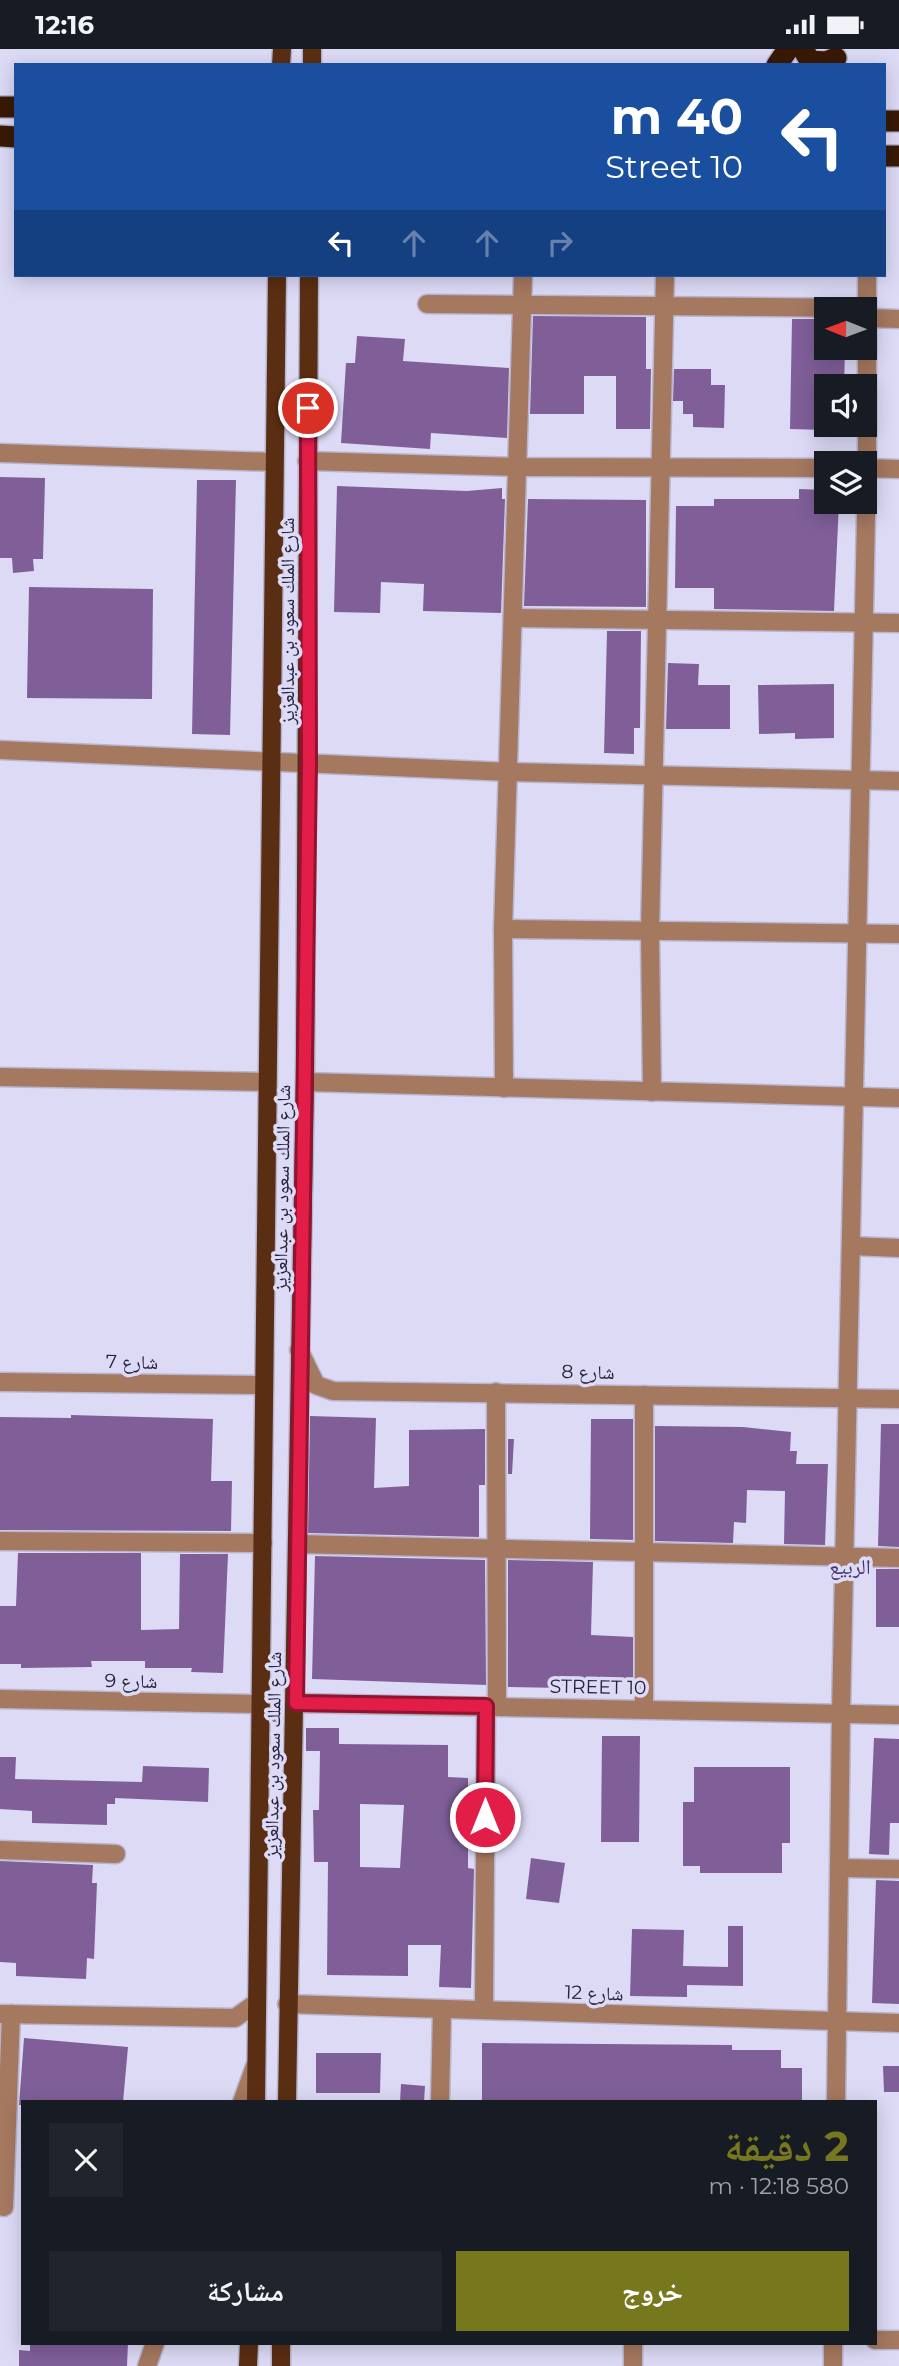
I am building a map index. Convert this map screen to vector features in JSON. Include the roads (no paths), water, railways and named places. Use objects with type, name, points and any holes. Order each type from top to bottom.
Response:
[{"type":"highway","points":[[803,49],[810,61],[819,63],[837,57]]},
{"type":"main road","name":"شارع الملك سعود بن عبدالعزيز","points":[[256,2100],[278,277]]},
{"type":"main road","name":"شارع الملك سعود بن عبدالعزيز","points":[[287,2100],[296,1703],[309,764],[309,277]]},
{"type":"main road","points":[[248,2366],[249,2345]]},
{"type":"main road","points":[[281,2345],[281,2366]]},
{"type":"street","points":[[504,1088],[503,929],[510,772],[523,277]]},
{"type":"street","points":[[652,1091],[650,932],[665,277]]},
{"type":"street","points":[[867,277],[867,297]]},
{"type":"street","points":[[427,304],[664,306],[814,311]]},
{"type":"street","points":[[877,315],[899,319]]},
{"type":"street","points":[[866,451],[867,361]]},
{"type":"street","points":[[0,453],[274,462]]},
{"type":"street","points":[[307,461],[517,467],[814,468]]},
{"type":"street","points":[[877,468],[899,469]]},
{"type":"street","points":[[836,2100],[841,1713],[865,514]]},
{"type":"street","points":[[514,618],[899,623]]},
{"type":"street","points":[[0,750],[510,772],[899,782]]},
{"type":"street","points":[[503,929],[899,934]]},
{"type":"street","points":[[0,1077],[267,1081]]},
{"type":"street","points":[[305,1082],[899,1098]]},
{"type":"street","points":[[852,1246],[899,1248]]},
{"type":"street","name":"شارع 8","points":[[299,1349],[316,1385],[333,1391],[899,1399]]},
{"type":"street","name":"شارع 7","points":[[0,1382],[264,1385]]},
{"type":"street","points":[[484,2010],[496,1548],[496,1392]]},
{"type":"street","points":[[644,1395],[644,1709]]},
{"type":"street","points":[[0,1541],[263,1543]]},
{"type":"street","points":[[297,1544],[899,1558]]},
{"type":"street","name":"شارع 9","points":[[0,1699],[262,1704]]},
{"type":"street","name":"STREET 10","points":[[296,1703],[899,1715]]},
{"type":"street","points":[[0,1850],[116,1854]]},
{"type":"street","points":[[839,1868],[899,1869]]},
{"type":"street","points":[[9,2207],[4,2114],[5,2014],[235,2018],[256,2003]]},
{"type":"street","name":"شارع 12","points":[[288,2004],[899,2023]]},
{"type":"street","points":[[440,2100],[442,2009]]},
{"type":"street","points":[[243,2100],[257,2059]]},
{"type":"street","points":[[877,2340],[899,2340]]},
{"type":"street","points":[[147,2366],[154,2345]]},
{"type":"street","points":[[633,2366],[634,2345]]},
{"type":"street","points":[[833,2345],[833,2366]]},
{"type":"district","name":"الربيع","points":[[850,1566]]}]
